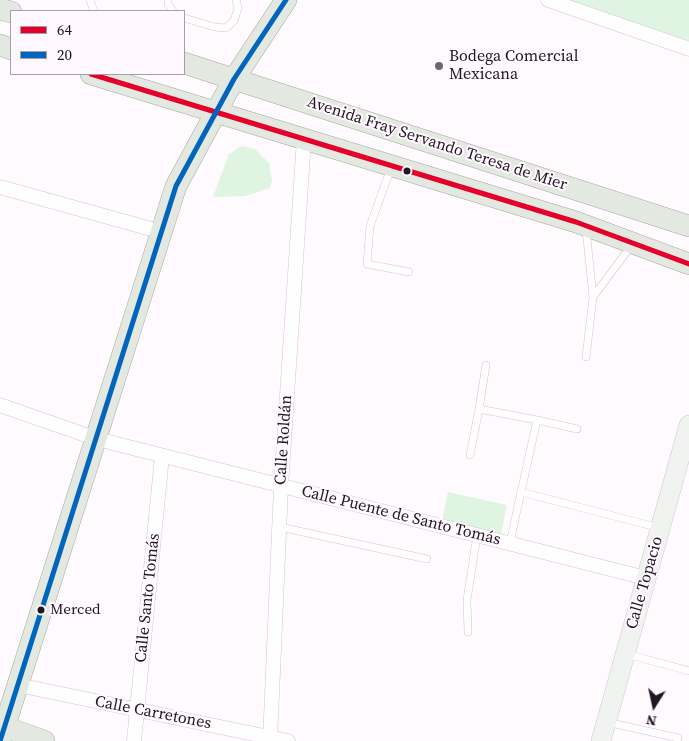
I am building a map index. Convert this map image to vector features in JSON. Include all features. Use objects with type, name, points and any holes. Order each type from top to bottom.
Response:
[{"type":"main road","points":[[44,741],[2,734],[176,186],[234,79],[286,0]]},
{"type":"main road","name":"Avenida Fray Servando Teresa de Mier","points":[[185,63],[689,226]]},
{"type":"main road","name":"Avenida Fray Servando Teresa de Mier","points":[[95,75],[586,226],[689,264]]},
{"type":"street","points":[[548,0],[689,49]]},
{"type":"street","name":"Calle Roldán","points":[[270,739],[281,486],[304,139]]},
{"type":"street","points":[[0,186],[162,232]]},
{"type":"street","name":"Calle Puente de Santo Tomás","points":[[0,405],[97,439],[646,578]]},
{"type":"street","name":"Calle Topacio","points":[[601,741],[688,434]]},
{"type":"street","name":"Calle Santo Tomás","points":[[134,741],[162,456]]},
{"type":"street","name":"Calle Carretones","points":[[18,685],[270,739],[288,741]]},
{"type":"lane","points":[[236,0],[238,8]]},
{"type":"lane","points":[[185,18],[215,27],[226,28],[234,21],[243,0]]},
{"type":"lane","points":[[392,166],[370,226],[367,264],[409,272]]},
{"type":"lane","points":[[586,226],[593,297],[586,357]]},
{"type":"lane","points":[[593,297],[634,243]]},
{"type":"lane","points":[[470,455],[486,365]]},
{"type":"lane","points":[[479,409],[577,429]]},
{"type":"lane","points":[[510,543],[537,420]]},
{"type":"lane","points":[[521,492],[660,528]]},
{"type":"lane","points":[[280,527],[427,559]]},
{"type":"lane","points":[[468,632],[466,600],[476,535]]},
{"type":"lane","points":[[625,653],[689,671]]},
{"type":"lane","points":[[606,722],[678,738]]},
{"type":"green space","points":[[560,0],[689,0],[689,41]]},
{"type":"green space","points":[[242,146],[255,149],[269,163],[272,181],[270,188],[245,196],[213,197],[229,154]]},
{"type":"green space","points":[[448,492],[507,505],[501,534],[442,521]]},
{"type":"transit line","name":"20","points":[[0,741],[176,186],[234,79],[286,0]]},
{"type":"transit line","name":"64","points":[[94,75],[576,222],[689,264]]},
{"type":"place","name":"Bodega Comercial Mexicana","points":[[439,66]]},
{"type":"place","name":"Merced","points":[[41,610]]}]
